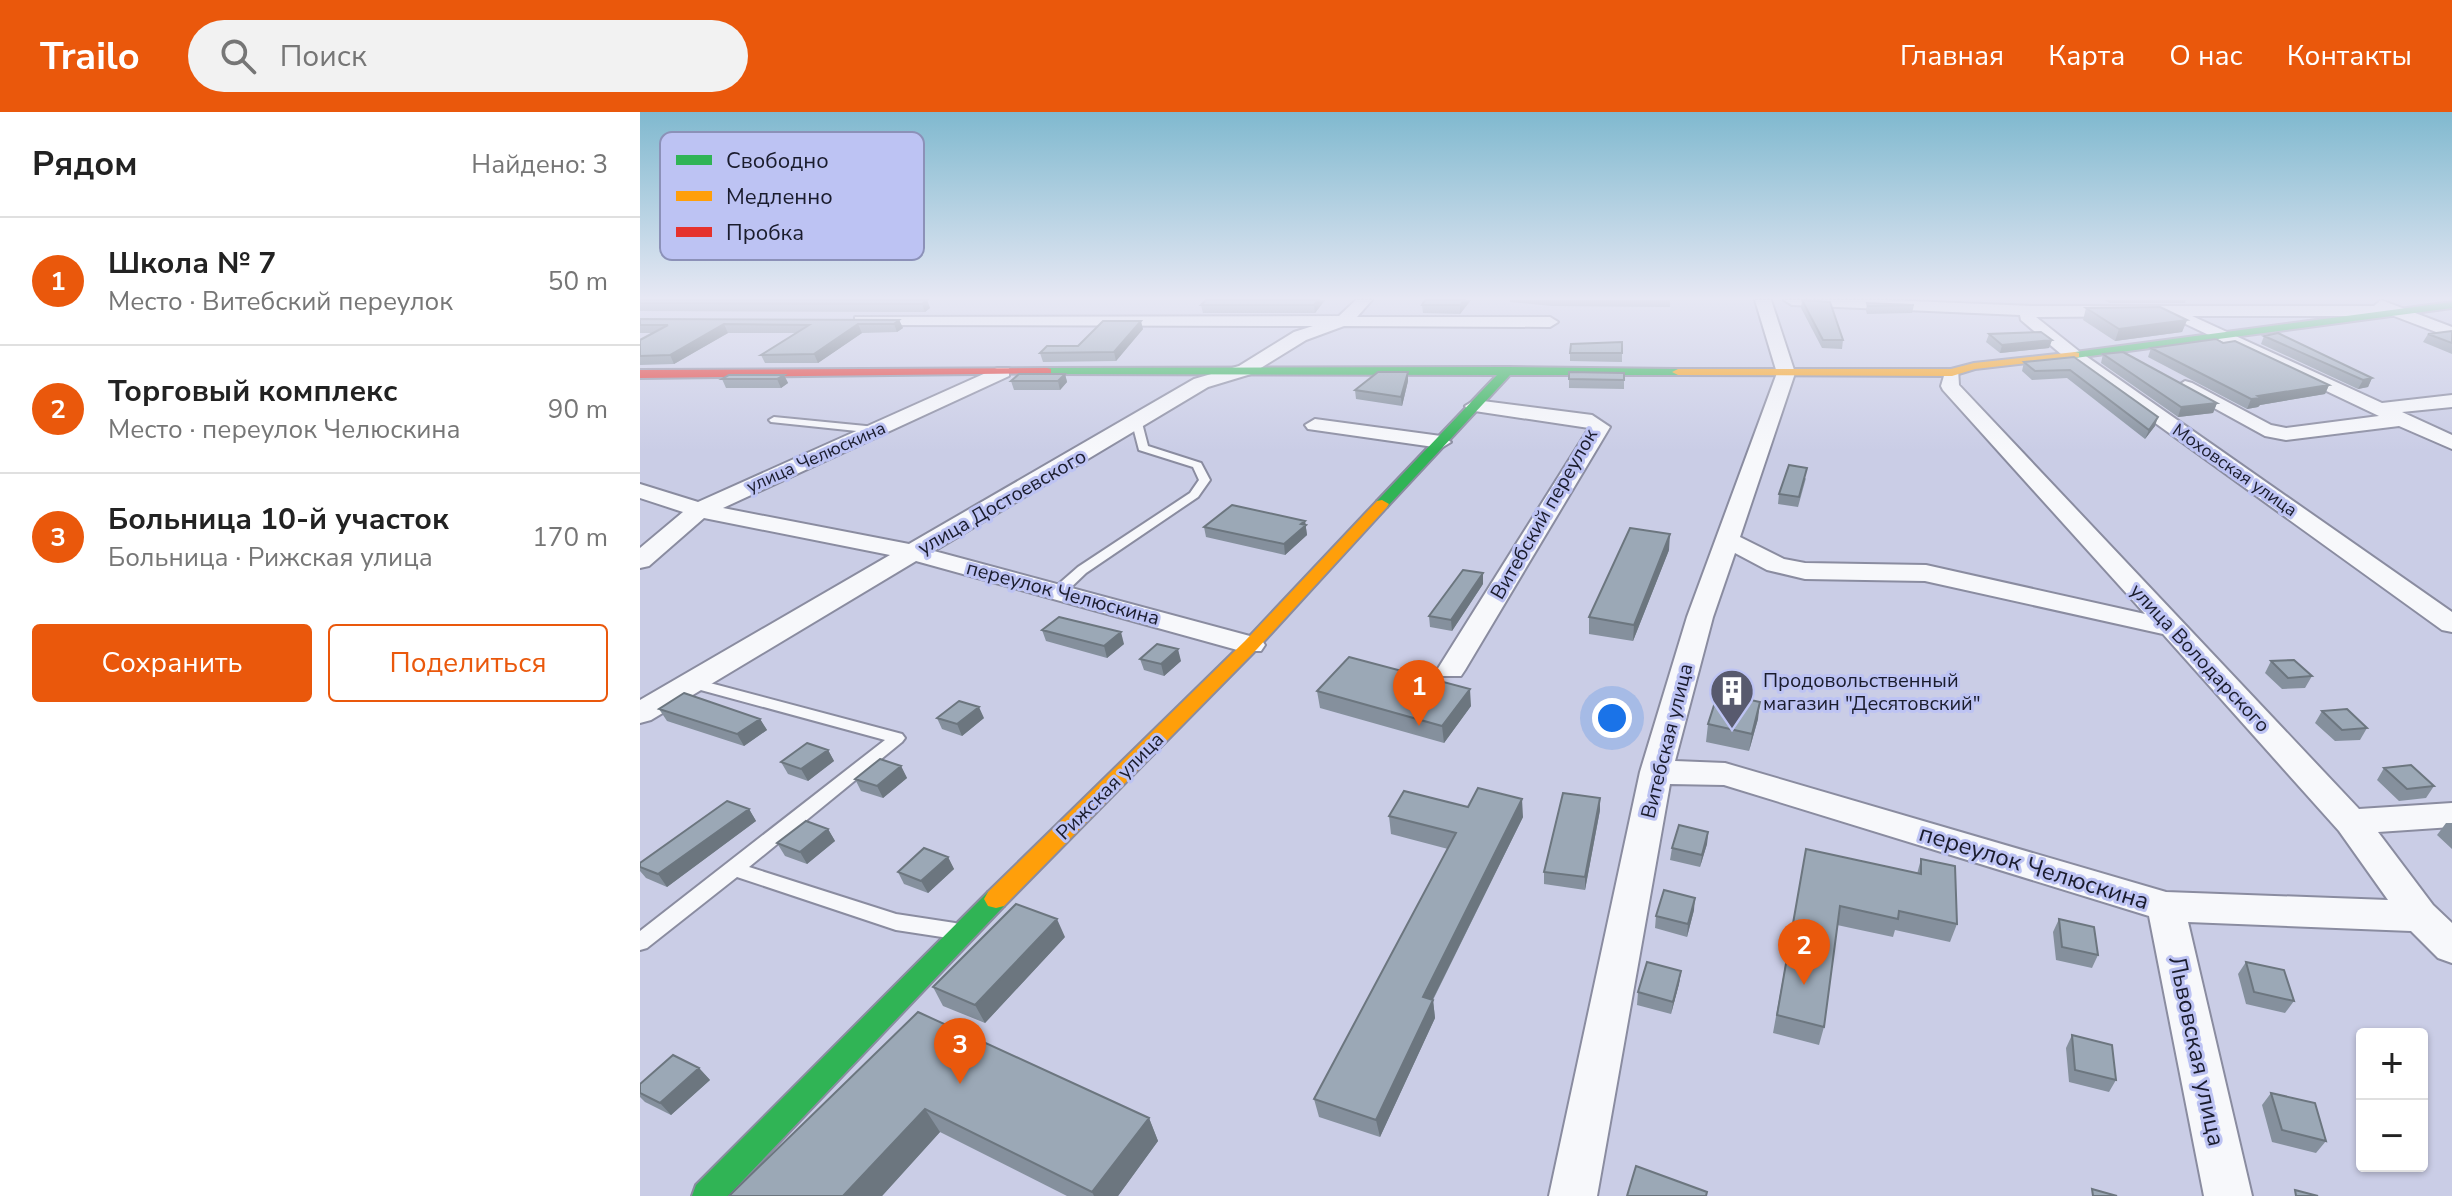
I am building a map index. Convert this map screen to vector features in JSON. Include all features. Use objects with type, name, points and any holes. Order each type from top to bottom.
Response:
[{"type":"street","name":"улица Достоевского","points":[[640,713],[1201,383],[1245,370],[1276,351]]},
{"type":"street","points":[[1779,351],[1786,373]]},
{"type":"street","name":"Моховская улица","points":[[2067,351],[2452,624]]},
{"type":"street","points":[[640,374],[1245,370],[1952,373],[1974,366],[2117,351],[2144,365]]},
{"type":"street","points":[[2256,351],[2452,443]]},
{"type":"street","name":"Рижская улица","points":[[707,1196],[963,932],[1251,645],[1508,370]]},
{"type":"street","name":"улица Челюскина","points":[[640,561],[699,510],[1003,372]]},
{"type":"street","name":"Витебская улица","points":[[1573,1196],[1656,772],[1700,617],[1786,373]]},
{"type":"street","name":"улица Володарского","points":[[1952,373],[1950,386],[2351,822],[2420,916],[2452,947]]},
{"type":"street","points":[[2170,379],[2265,430],[2286,434],[2404,419]]},
{"type":"street","points":[[2382,409],[2452,401]]},
{"type":"street","name":"Витебский переулок","points":[[1451,670],[1600,427],[1592,421],[1475,406]]},
{"type":"street","points":[[1315,425],[1441,442]]},
{"type":"street","name":"переулок Челюскина","points":[[640,491],[699,510],[915,553],[1251,645]]},
{"type":"street","points":[[1727,540],[1776,565],[1805,571],[1926,573],[1989,590],[2172,628]]},
{"type":"street","name":"переулок Челюскина","points":[[1656,772],[1725,774],[2166,907],[2420,916]]},
{"type":"street","points":[[2351,822],[2452,815]]},
{"type":"street","name":"Львовская улица","points":[[2166,907],[2228,1196]]},
{"type":"lane","points":[[774,420],[876,430]]},
{"type":"lane","points":[[1059,591],[1105,554],[1194,495],[1205,480],[1197,465],[1143,448],[1137,423]]},
{"type":"lane","points":[[640,942],[897,738],[691,683]]},
{"type":"lane","points":[[734,869],[896,922],[963,932]]},
{"type":"building","points":[[640,351],[678,351],[670,355],[640,356]]},
{"type":"building","points":[[768,351],[819,351],[814,354],[761,355]]},
{"type":"building","points":[[1042,351],[1115,351],[1114,352],[1040,353]]},
{"type":"building","points":[[1570,351],[1622,351],[1622,353],[1570,353]]},
{"type":"building","points":[[2156,351],[2255,351],[2329,385],[2251,399]]},
{"type":"building","points":[[2297,351],[2315,351],[2372,378],[2363,380]]},
{"type":"building","points":[[2123,352],[2217,403],[2181,407],[2103,354]]},
{"type":"building","points":[[2074,357],[2158,417],[2149,430],[2070,370],[2035,371],[2024,362]]},
{"type":"building","points":[[1378,372],[1408,372],[1401,397],[1355,390]]},
{"type":"building","points":[[1569,372],[1624,373],[1624,380],[1569,379]]},
{"type":"building","points":[[1019,374],[1065,374],[1058,381],[1011,381]]},
{"type":"building","points":[[729,375],[784,375],[777,379],[722,379]]},
{"type":"building","points":[[1789,465],[1807,468],[1799,497],[1779,494]]},
{"type":"building","points":[[1232,505],[1305,521],[1301,524],[1306,525],[1284,544],[1204,527]]},
{"type":"building","points":[[1630,528],[1670,534],[1634,625],[1589,617]]},
{"type":"building","points":[[1463,570],[1483,573],[1451,620],[1429,616]]},
{"type":"building","points":[[1059,617],[1121,632],[1104,646],[1042,630]]},
{"type":"building","points":[[1157,644],[1178,649],[1161,664],[1140,659]]},
{"type":"building","points":[[1349,657],[1470,689],[1442,726],[1317,691]]},
{"type":"building","points":[[2294,660],[2312,676],[2288,678],[2271,661]]},
{"type":"building","points":[[684,693],[760,719],[737,734],[659,709]]},
{"type":"building","points":[[1718,693],[1760,702],[1752,734],[1708,724]]},
{"type":"building","points":[[959,701],[979,707],[957,724],[937,718]]},
{"type":"building","points":[[2347,709],[2367,728],[2342,730],[2322,711]]},
{"type":"building","points":[[807,743],[828,750],[801,769],[781,762]]},
{"type":"building","points":[[880,759],[901,766],[877,786],[855,779]]},
{"type":"building","points":[[2411,765],[2434,786],[2407,789],[2384,768]]},
{"type":"building","points":[[1478,788],[1522,799],[1423,997],[1433,1000],[1376,1120],[1314,1099],[1456,833],[1389,816],[1404,791],[1468,807]]},
{"type":"building","points":[[1563,793],[1600,798],[1585,877],[1544,872]]},
{"type":"building","points":[[727,801],[749,809],[658,874],[640,867],[640,863]]},
{"type":"building","points":[[806,821],[828,829],[800,852],[777,843]]},
{"type":"building","points":[[1679,825],[1708,832],[1702,855],[1672,848]]},
{"type":"building","points":[[924,848],[948,857],[921,881],[898,872]]},
{"type":"building","points":[[1806,849],[1921,874],[1921,859],[1955,866],[1957,924],[1899,911],[1898,919],[1840,906],[1824,1027],[1777,1015]]},
{"type":"building","points":[[1664,890],[1695,898],[1688,924],[1656,916]]},
{"type":"building","points":[[1016,904],[1057,919],[975,1005],[933,987]]},
{"type":"building","points":[[2059,919],[2094,927],[2098,955],[2062,947]]},
{"type":"building","points":[[1647,962],[1681,971],[1673,1002],[1638,992]]},
{"type":"building","points":[[2246,962],[2284,970],[2294,1001],[2254,992]]},
{"type":"building","points":[[918,1012],[1149,1118],[1092,1192],[925,1109],[843,1196],[729,1196]]},
{"type":"building","points":[[2072,1035],[2112,1045],[2116,1080],[2075,1070]]},
{"type":"building","points":[[673,1055],[699,1068],[660,1103],[640,1093],[640,1084]]},
{"type":"building","points":[[2271,1093],[2315,1103],[2326,1141],[2282,1130]]},
{"type":"building","points":[[1636,1166],[1707,1192],[1706,1196],[1627,1196]]},
{"type":"building","points":[[2092,1189],[2117,1196],[2093,1196]]},
{"type":"building","points":[[2295,1190],[2318,1196],[2296,1196]]},
{"type":"traffic: fast","points":[[2075,355],[2108,351]]},
{"type":"traffic: fast","points":[[1382,504],[1508,370]]},
{"type":"traffic: fast","points":[[1047,371],[1678,372]]},
{"type":"traffic: fast","points":[[707,1196],[996,899]]},
{"type":"traffic: slow","points":[[1678,372],[1952,373],[1974,366],[2075,355]]},
{"type":"traffic: slow","points":[[996,899],[1251,645],[1382,504]]},
{"type":"traffic: jam","points":[[640,374],[1047,371]]},
{"type":"place","name":"Школа № 7","points":[[1419,726]]},
{"type":"place","name":"Продовольственный магазин \"Деcятовский\"","points":[[1732,730]]},
{"type":"place","name":"Торговый комплекс","points":[[1804,985]]},
{"type":"place","name":"Больница 10-й участок","points":[[960,1084]]}]
